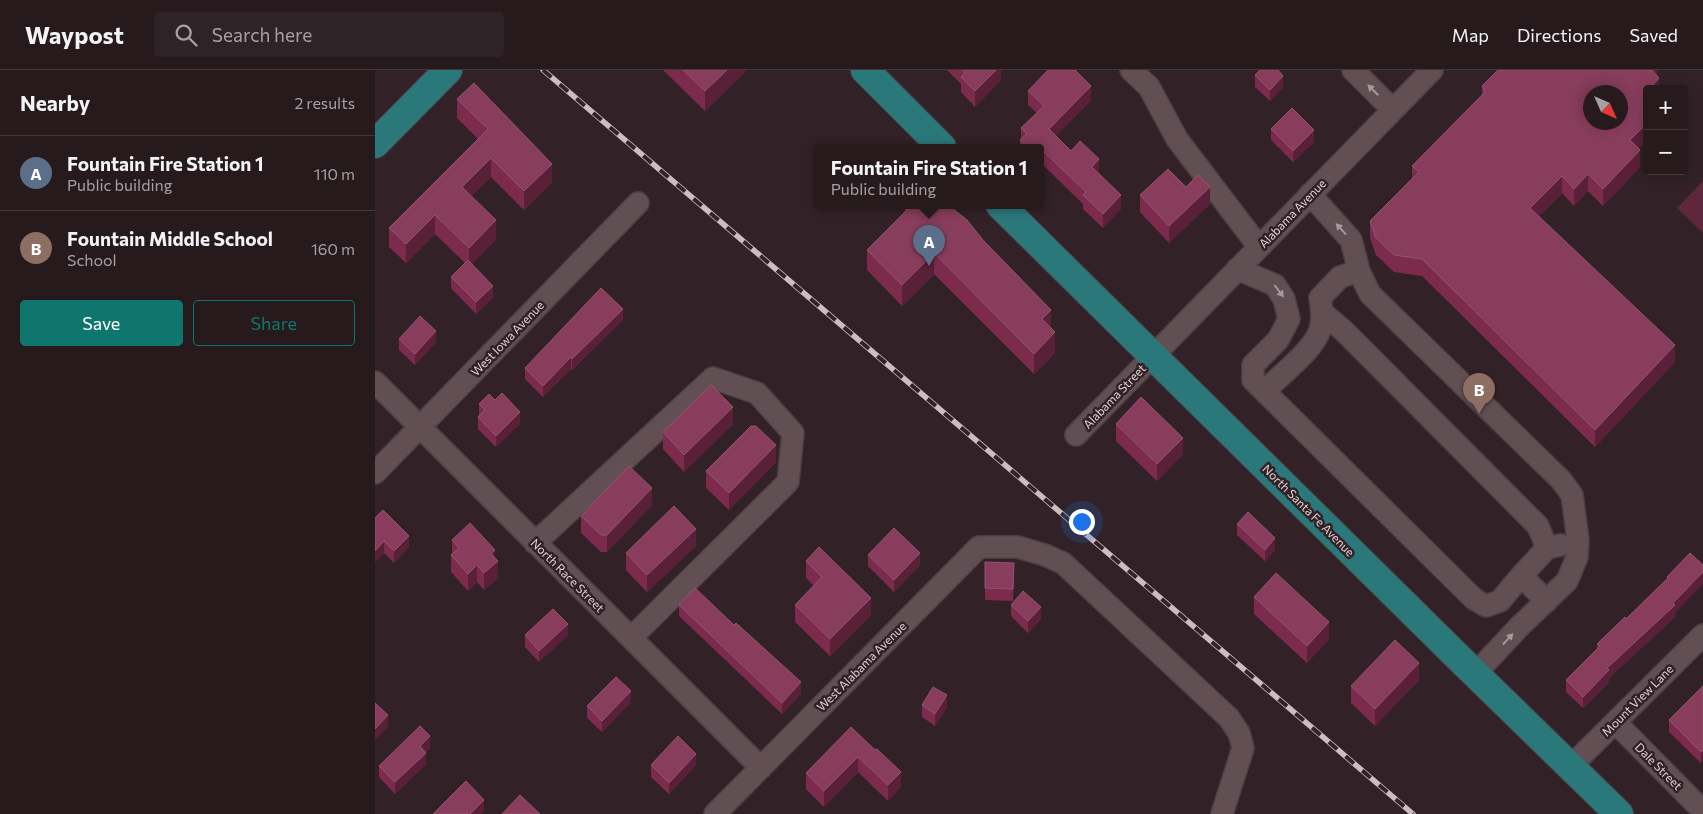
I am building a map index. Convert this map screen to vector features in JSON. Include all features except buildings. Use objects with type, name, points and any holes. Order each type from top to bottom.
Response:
[{"type":"main road","points":[[375,144],[448,70]]},
{"type":"main road","points":[[865,70],[939,144]]},
{"type":"main road","name":"North Santa Fe Avenue","points":[[1004,209],[1619,814]]},
{"type":"street","points":[[1131,70],[1149,87],[1177,139],[1259,247]]},
{"type":"street","points":[[1353,70],[1393,110]]},
{"type":"street","name":"Alabama Avenue","points":[[1152,356],[1432,70]]},
{"type":"street","points":[[1310,194],[1351,240],[1359,271],[1369,294],[1561,480],[1572,495],[1578,540],[1577,557],[1567,581],[1520,626],[1475,674]]},
{"type":"street","name":"West Iowa Avenue","points":[[375,473],[638,203]]},
{"type":"street","points":[[1237,269],[1275,285],[1285,298],[1289,319],[1278,340],[1253,365],[1253,380],[1475,599],[1486,606],[1500,601],[1547,548],[1578,540]]},
{"type":"street","points":[[1269,395],[1270,386],[1310,346],[1320,330],[1323,312],[1320,298],[1340,277],[1359,271]]},
{"type":"street","points":[[1323,312],[1538,526],[1547,548]]},
{"type":"street","name":"Alabama Street","points":[[1076,436],[1152,356]]},
{"type":"street","points":[[535,542],[713,378],[757,393],[793,432],[789,482],[631,638]]},
{"type":"street","name":"North Race Street","points":[[375,382],[761,768]]},
{"type":"street","name":"West Alabama Avenue","points":[[715,814],[979,546],[1018,547],[1063,562],[1229,718],[1239,733],[1243,748],[1222,814]]},
{"type":"street","points":[[1521,576],[1547,601]]},
{"type":"street","name":"Mount View Lane","points":[[1571,766],[1703,635]]},
{"type":"street","name":"Dale Street","points":[[1615,722],[1703,810]]},
{"type":"shaded area","points":[[1703,181],[1703,233],[1677,208]]},
{"type":"railway","points":[[543,70],[1413,814]]},
{"type":"place","name":"Fountain Fire Station 1","points":[[929,266]]},
{"type":"place","name":"Fountain Middle School","points":[[1479,414]]}]
